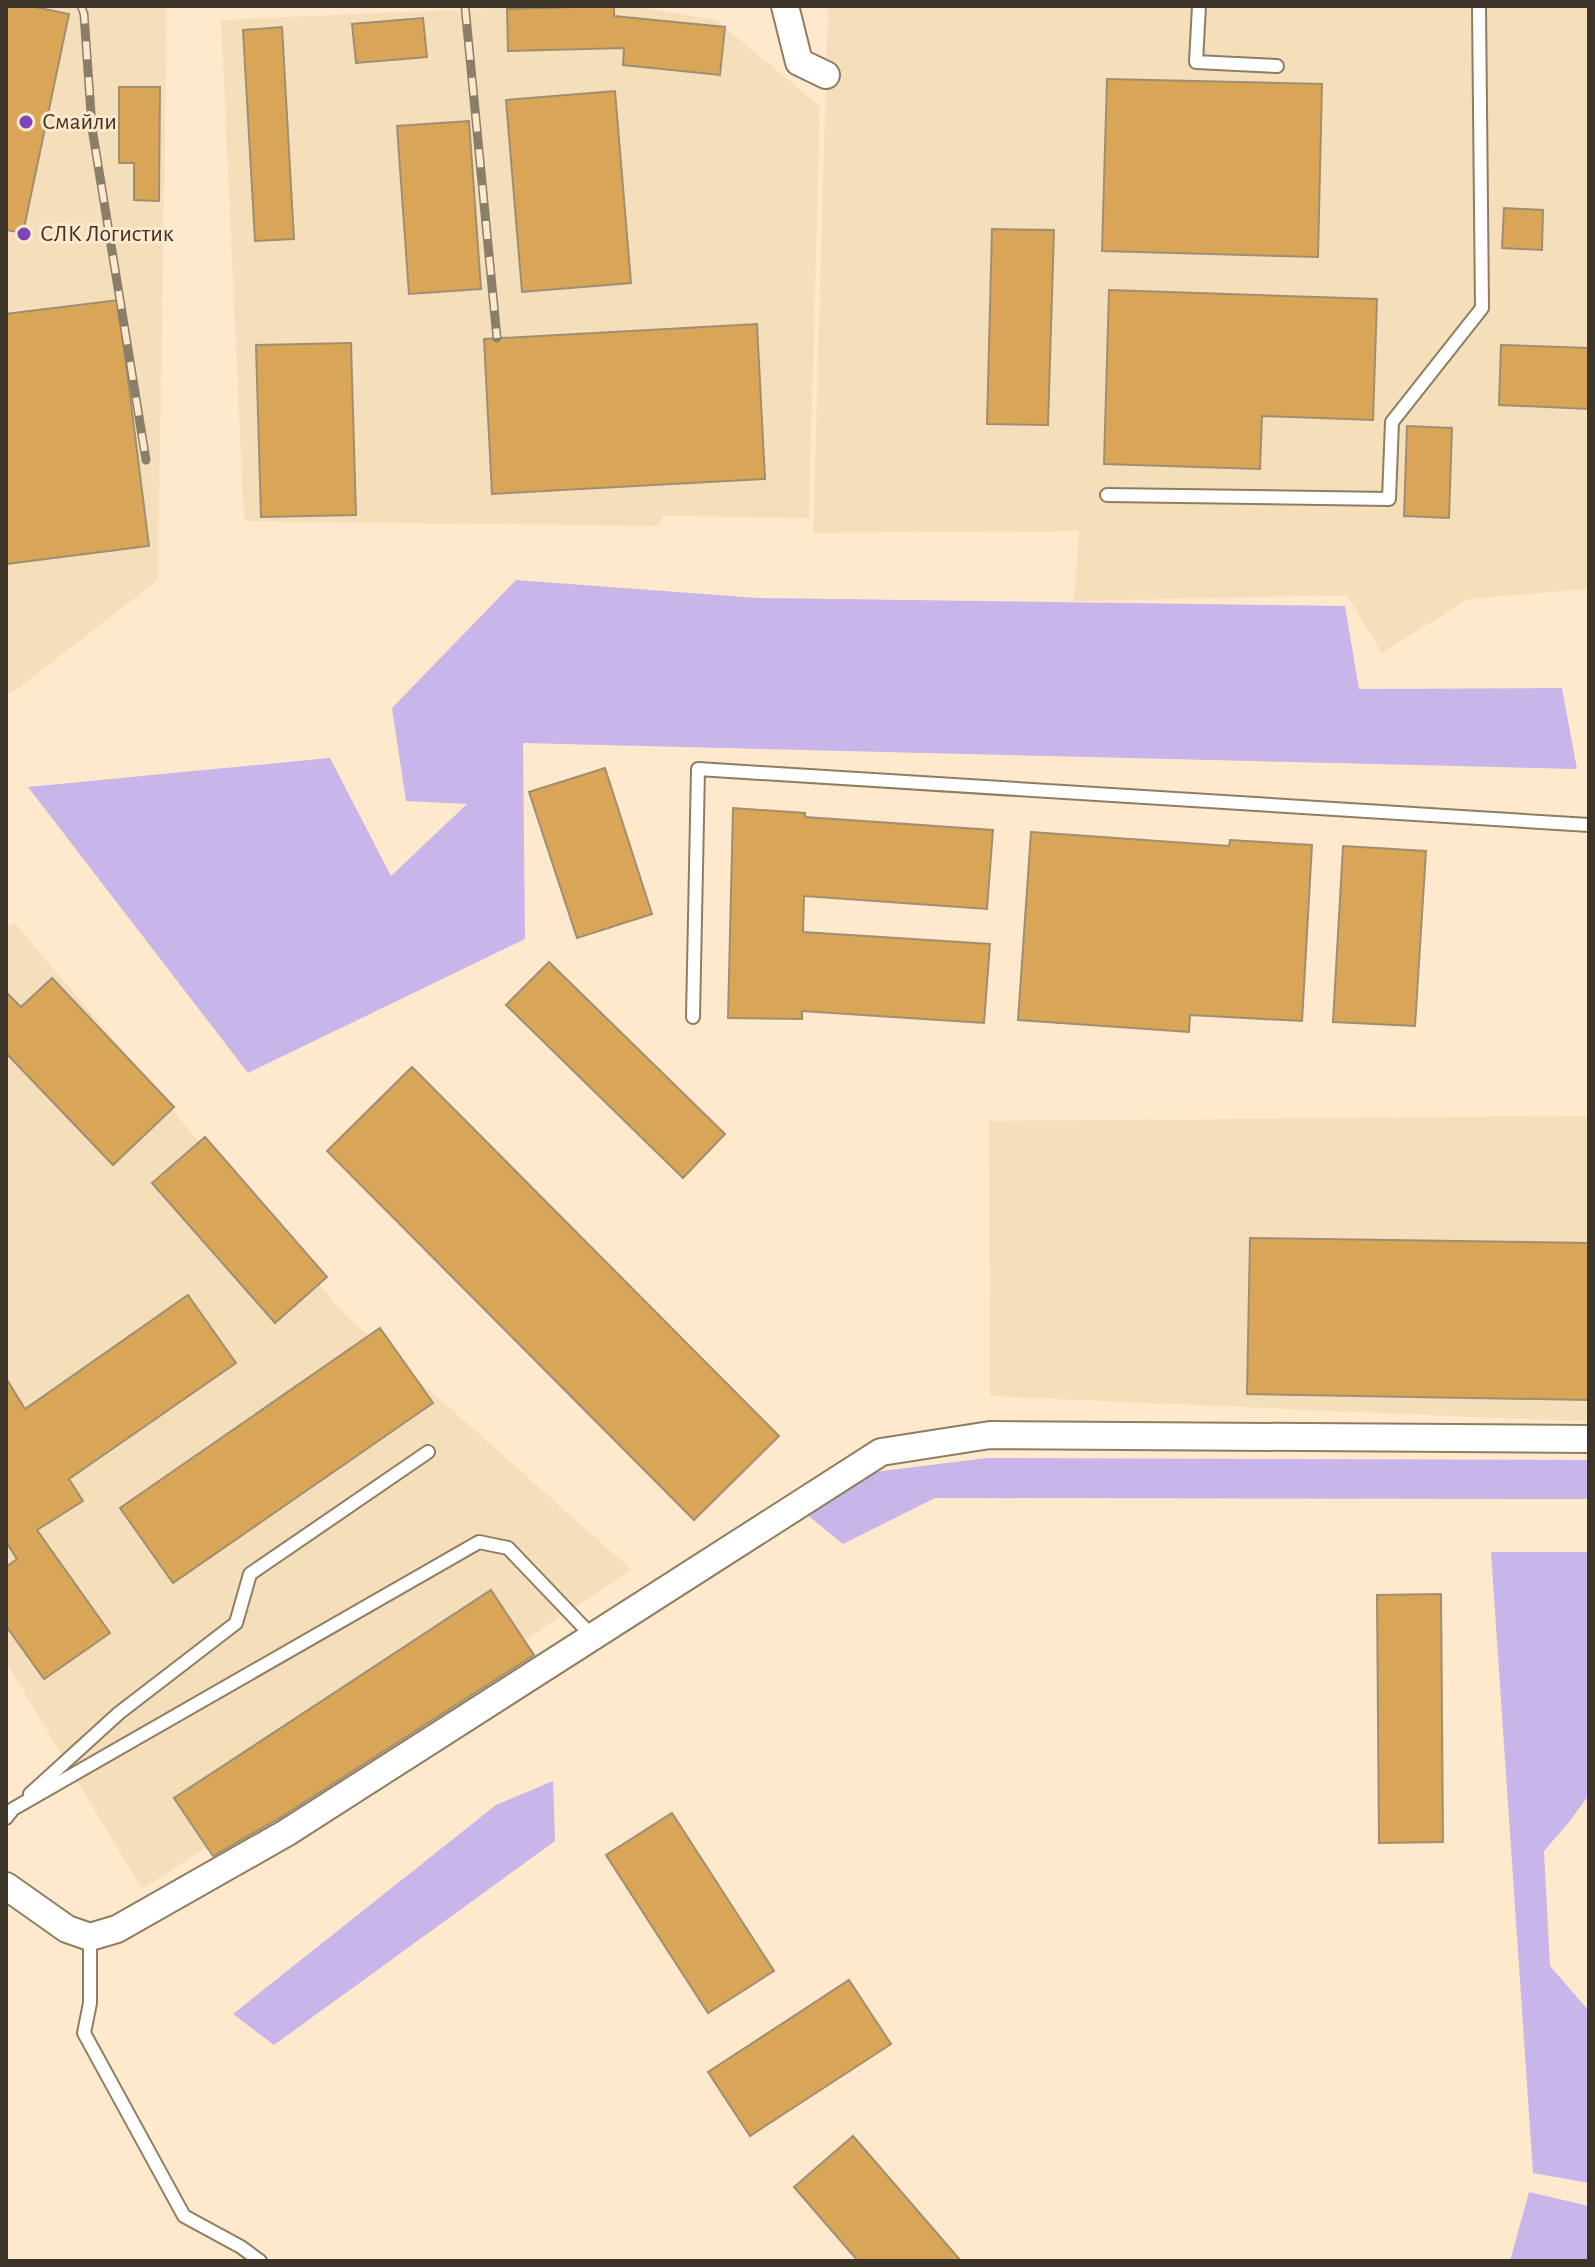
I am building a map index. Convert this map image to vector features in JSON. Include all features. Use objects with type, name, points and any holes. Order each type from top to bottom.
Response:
[{"type":"street","points":[[785,6],[799,62],[826,75]]},
{"type":"street","points":[[6,1886],[67,1929],[90,1937],[117,1929],[286,1833],[881,1452],[990,1435],[1589,1439]]},
{"type":"lane","points":[[1199,6],[1196,62],[1277,66]]},
{"type":"lane","points":[[1107,495],[1389,499],[1392,422],[1482,308],[1479,6]]},
{"type":"lane","points":[[693,1017],[698,769],[1589,825]]},
{"type":"lane","points":[[9,1814],[119,1713],[236,1623],[250,1574],[428,1452]]},
{"type":"lane","points":[[9,1814],[479,1542],[508,1548],[593,1637]]},
{"type":"lane","points":[[90,1937],[90,2003],[84,2033],[184,2216],[260,2261]]},
{"type":"shaded area","points":[[6,6],[167,6],[158,580],[12,693],[6,694]]},
{"type":"shaded area","points":[[541,6],[633,6],[716,20],[820,106],[809,518],[663,516],[659,526],[244,521],[221,20]]},
{"type":"shaded area","points":[[828,6],[1589,6],[1589,589],[1468,599],[1382,653],[1347,595],[1074,601],[1079,531],[813,533]]},
{"type":"shaded area","points":[[516,580],[758,598],[1345,606],[1359,689],[1562,688],[1577,769],[523,743],[525,939],[248,1073],[28,787],[330,758],[391,876],[467,804],[406,801],[392,708]]},
{"type":"shaded area","points":[[15,923],[345,1315],[632,1570],[142,1889],[6,1662],[6,925]]},
{"type":"shaded area","points":[[1589,1116],[1589,1422],[990,1396],[989,1121]]},
{"type":"shaded area","points":[[987,1458],[1589,1460],[1589,1499],[935,1498],[843,1544],[805,1513],[874,1472]]},
{"type":"shaded area","points":[[1491,1552],[1589,1552],[1589,1795],[1544,1851],[1550,1966],[1589,2011],[1589,2183],[1533,2173]]},
{"type":"shaded area","points":[[553,1781],[555,1841],[274,2045],[233,2014],[496,1805]]},
{"type":"shaded area","points":[[1529,2192],[1589,2206],[1589,2261],[1510,2261]]},
{"type":"building","name":"Смайли","points":[[6,6],[30,6],[69,14],[23,233],[6,230]]},
{"type":"building","points":[[614,6],[614,16],[725,27],[720,75],[623,65],[624,48],[508,51],[507,9]]},
{"type":"building","points":[[423,18],[427,57],[356,63],[352,24]]},
{"type":"building","points":[[282,27],[294,239],[255,241],[243,30]]},
{"type":"building","points":[[1107,79],[1322,84],[1318,257],[1102,251]]},
{"type":"building","points":[[119,87],[160,87],[159,201],[134,200],[134,163],[119,163]]},
{"type":"building","points":[[615,91],[631,283],[522,292],[506,100]]},
{"type":"building","points":[[469,121],[481,289],[409,294],[397,126]]},
{"type":"building","points":[[1504,208],[1543,210],[1542,250],[1502,248]]},
{"type":"building","points":[[992,229],[1054,230],[1048,425],[987,424]]},
{"type":"building","points":[[1109,290],[1377,299],[1373,420],[1262,416],[1260,469],[1104,464]]},
{"type":"building","points":[[118,300],[149,546],[6,564],[6,314]]},
{"type":"building","points":[[757,324],[765,479],[492,494],[484,339]]},
{"type":"building","points":[[351,343],[356,515],[261,517],[256,345]]},
{"type":"building","points":[[1501,345],[1589,348],[1589,409],[1499,405]]},
{"type":"building","points":[[1407,426],[1452,428],[1449,518],[1404,516]]},
{"type":"building","points":[[605,768],[652,914],[577,938],[529,792]]},
{"type":"building","points":[[733,808],[805,813],[805,817],[993,830],[987,909],[804,896],[803,932],[990,944],[984,1023],[802,1011],[802,1019],[728,1018]]},
{"type":"building","points":[[1031,832],[1229,846],[1230,840],[1312,845],[1302,1021],[1190,1015],[1189,1032],[1018,1020]]},
{"type":"building","points":[[1343,846],[1426,851],[1415,1026],[1333,1022]]},
{"type":"building","points":[[549,962],[725,1134],[683,1178],[506,1005]]},
{"type":"building","points":[[52,978],[174,1107],[113,1165],[6,1053],[6,992],[21,1007]]},
{"type":"building","points":[[412,1067],[779,1436],[694,1520],[327,1151]]},
{"type":"building","points":[[205,1137],[327,1277],[275,1323],[152,1183]]},
{"type":"building","points":[[1250,1238],[1589,1243],[1589,1400],[1247,1394]]},
{"type":"building","points":[[188,1295],[236,1363],[69,1479],[83,1501],[37,1530],[110,1633],[44,1679],[6,1626],[6,1567],[17,1559],[6,1542],[6,1378],[25,1409]]},
{"type":"building","points":[[380,1328],[433,1403],[173,1583],[120,1508]]},
{"type":"building","points":[[491,1590],[534,1655],[278,1819],[213,1856],[174,1798]]},
{"type":"building","points":[[1441,1594],[1443,1842],[1379,1843],[1377,1595]]},
{"type":"building","points":[[672,1813],[774,1971],[708,2013],[606,1855]]},
{"type":"building","points":[[849,1980],[891,2044],[750,2136],[708,2072]]},
{"type":"building","points":[[853,2136],[961,2261],[858,2261],[794,2187]]},
{"type":"railway","points":[[81,6],[92,128],[146,460]]},
{"type":"railway","points":[[465,6],[497,338]]},
{"type":"place","name":"Смайли","points":[[26,122]]},
{"type":"place","name":"СЛК Логистик","points":[[24,234]]}]
